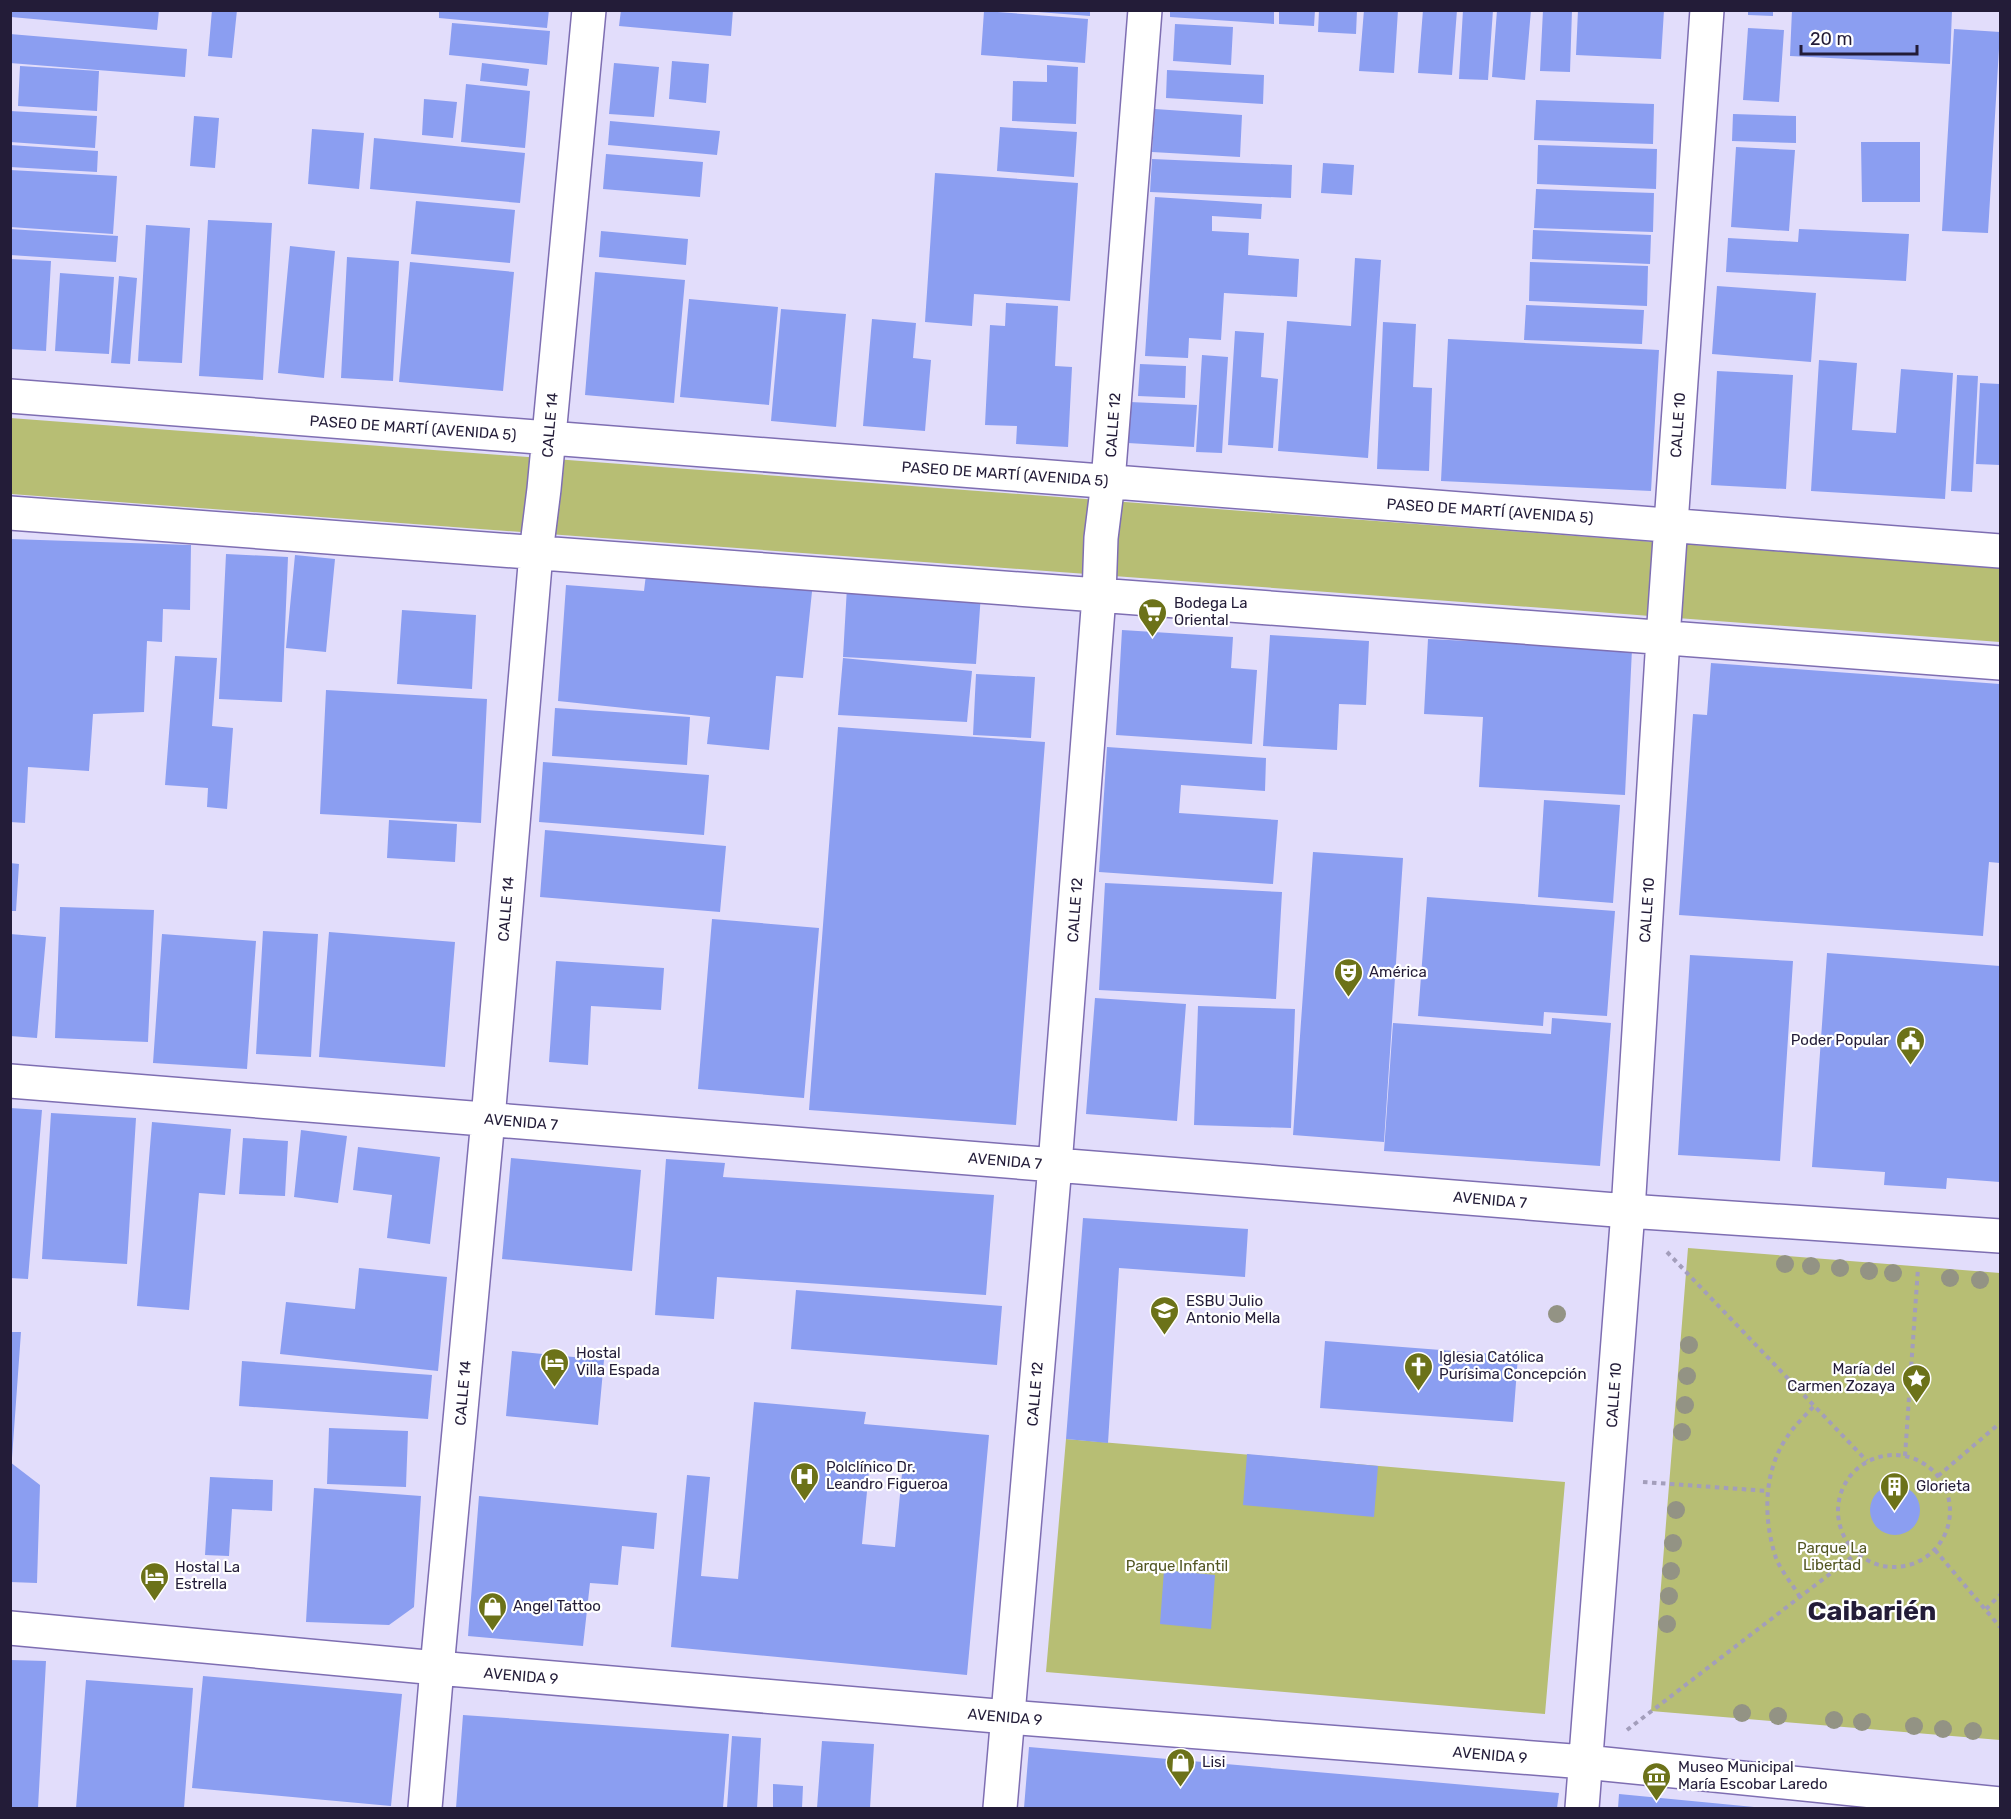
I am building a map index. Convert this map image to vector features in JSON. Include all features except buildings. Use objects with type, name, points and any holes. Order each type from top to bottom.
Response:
[{"type":"street","name":"CALLE 14","points":[[425,1809],[488,1119],[536,553],[589,10]]},
{"type":"street","name":"CALLE 12","points":[[1000,1809],[1055,1165],[1099,596],[1101,538],[1108,482],[1145,10]]},
{"type":"street","name":"CALLE 10","points":[[1582,1809],[1628,1211],[1671,526],[1707,10]]},
{"type":"street","name":"PASEO DE MARTÍ (AVENIDA 5)","points":[[10,396],[2001,551]]},
{"type":"street","points":[[10,513],[2001,663]]},
{"type":"street","name":"AVENIDA 7","points":[[10,1081],[1628,1211],[2001,1236]]},
{"type":"street","name":"AVENIDA 9","points":[[10,1628],[437,1668],[1008,1717],[1585,1762],[2001,1804]]},
{"type":"path","points":[[1628,1211],[1868,1461]]},
{"type":"path","points":[[1905,1455],[1920,1231]]},
{"type":"path","points":[[1800,1597],[1777,1559],[1767,1519],[1768,1491],[1774,1463],[1786,1438],[1814,1406]]},
{"type":"path","points":[[1938,1476],[2001,1423]]},
{"type":"path","points":[[1886,1455],[1905,1455],[1929,1466],[1946,1490],[1950,1505],[1949,1521],[1944,1536],[1935,1550],[1921,1560],[1905,1566],[1888,1566],[1872,1562],[1857,1553],[1846,1539],[1840,1522],[1839,1505],[1844,1487],[1854,1473],[1868,1461],[1886,1455]]},
{"type":"path","points":[[1607,1480],[1768,1491]]},
{"type":"path","points":[[1935,1550],[2001,1627]]},
{"type":"path","points":[[1585,1762],[1857,1553]]},
{"type":"path","points":[[1986,1609],[2001,1595]]},
{"type":"green space","points":[[10,418],[2000,568],[2000,642],[11,494]]},
{"type":"green space","name":"Parque La Libertad","points":[[1688,1248],[2000,1273],[2000,1740],[1651,1711]]},
{"type":"green space","name":"Parque Infantil","points":[[1066,1439],[1565,1482],[1545,1714],[1046,1672]]},
{"type":"place","name":"Bodega La Oriental","points":[[1153,638]]},
{"type":"place","name":"América","points":[[1348,998]]},
{"type":"place","name":"Poder Popular","points":[[1910,1066]]},
{"type":"place","name":"ESBU Julio Antonio Mella","points":[[1165,1336]]},
{"type":"place","name":"Hostal Villa Espada","points":[[555,1388]]},
{"type":"place","name":"Iglesia Católica Purísima Concepción","points":[[1418,1392]]},
{"type":"place","name":"María del Carmen Zozaya","points":[[1916,1404]]},
{"type":"place","name":"Polclínico Dr. Leandro Figueroa","points":[[805,1502]]},
{"type":"place","name":"Glorieta","points":[[1895,1512]]},
{"type":"place","name":"Hostal La Estrella","points":[[154,1602]]},
{"type":"place","name":"Angel Tattoo","points":[[492,1632]]},
{"type":"place","name":"Lisi","points":[[1181,1788]]},
{"type":"place","name":"Museo Municipal María Escobar Laredo","points":[[1657,1802]]},
{"type":"district","name":"Caibarién","points":[[1872,1611]]}]
